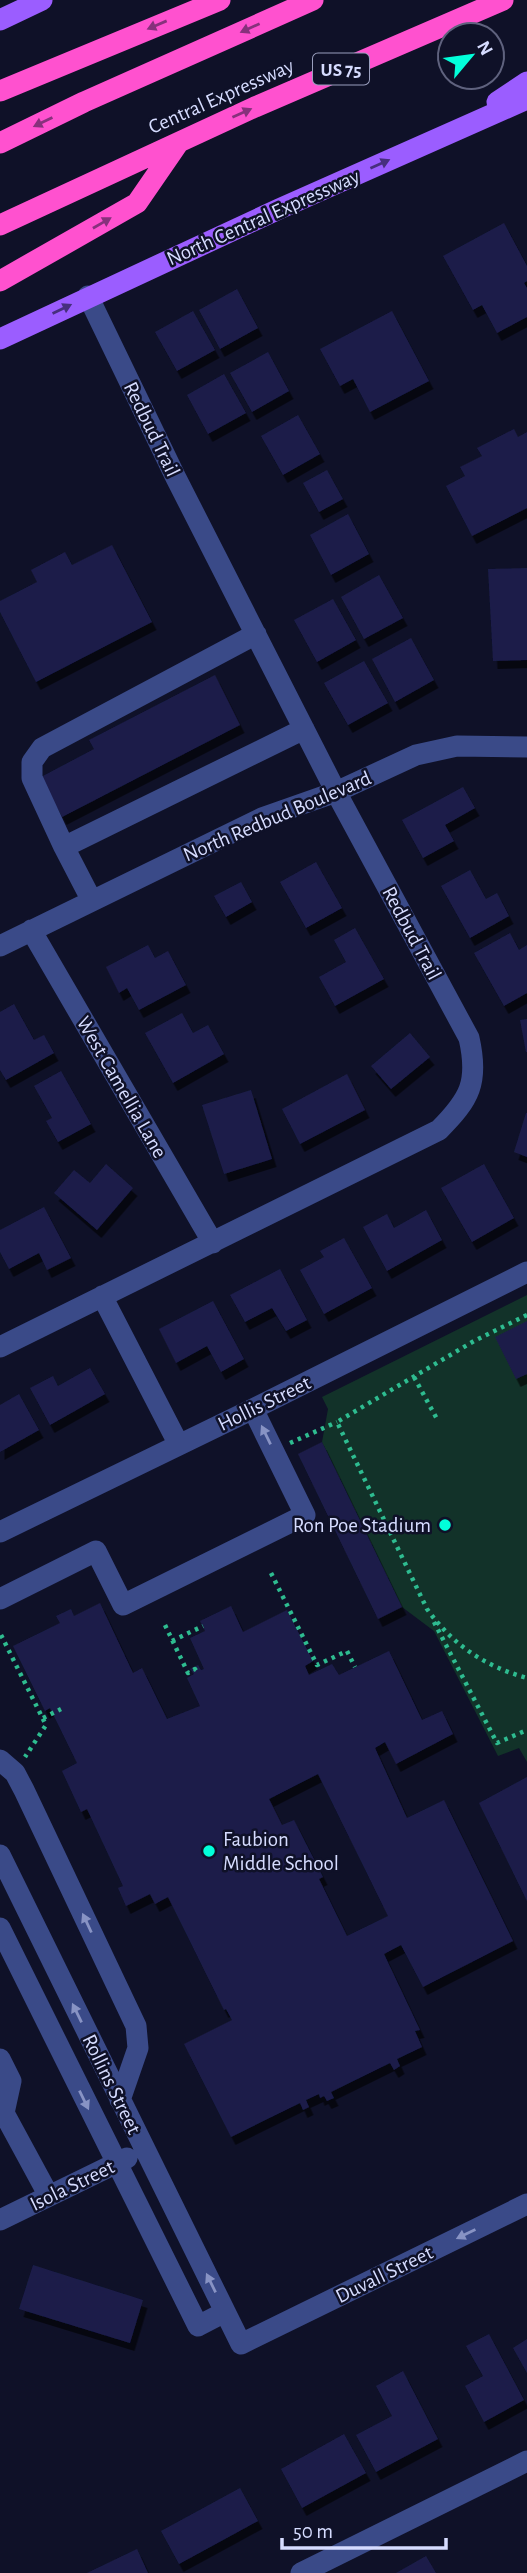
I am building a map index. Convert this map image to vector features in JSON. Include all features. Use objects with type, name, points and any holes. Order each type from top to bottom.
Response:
[{"type":"highway","points":[[0,91],[220,0]]},
{"type":"highway","points":[[0,143],[84,102],[313,0]]},
{"type":"highway","name":"Central Expressway","points":[[0,225],[180,141],[503,0]]},
{"type":"highway","points":[[0,281],[137,203],[180,141]]},
{"type":"main road","points":[[0,20],[42,0]]},
{"type":"main road","points":[[452,133],[527,82]]},
{"type":"main road","name":"North Central Expressway","points":[[0,339],[88,296],[527,99]]},
{"type":"street","name":"Redbud Trail","points":[[0,1347],[439,1130],[466,1099],[474,1080],[474,1060],[469,1038],[336,792],[88,296]]},
{"type":"street","points":[[92,901],[32,778],[32,762],[42,748],[256,634]]},
{"type":"street","points":[[64,847],[304,729]]},
{"type":"street","name":"North Redbud Boulevard","points":[[0,946],[262,818],[336,792],[416,755],[457,746],[527,747]]},
{"type":"street","name":"West Camellia Lane","points":[[32,930],[213,1243]]},
{"type":"street","name":"Hollis Street","points":[[0,1532],[527,1272]]},
{"type":"street","points":[[102,1296],[178,1445]]},
{"type":"street","points":[[0,1599],[96,1551],[123,1605],[305,1515],[253,1409]]},
{"type":"street","points":[[0,1760],[15,1773],[24,1790],[136,2026],[138,2048],[120,2100]]},
{"type":"street","name":"Rollins Street","points":[[0,1855],[241,2344]]},
{"type":"street","name":"Rollins Street","points":[[0,1928],[198,2326],[225,2312]]},
{"type":"street","points":[[0,2059],[11,2081],[2,2113],[49,2196]]},
{"type":"street","name":"Isola Street","points":[[0,2220],[144,2149]]},
{"type":"street","name":"Duvall Street","points":[[241,2344],[527,2204]]},
{"type":"street","points":[[315,2570],[527,2461]]},
{"type":"path","points":[[276,1456],[474,1341],[527,1315]]},
{"type":"path","points":[[414,1377],[437,1419]]},
{"type":"path","points":[[337,1422],[427,1609],[497,1743],[527,1730]]},
{"type":"path","points":[[271,1573],[317,1665],[347,1651],[355,1667]]},
{"type":"path","points":[[427,1609],[445,1632],[469,1653],[497,1668],[527,1678]]},
{"type":"path","points":[[165,1625],[188,1673],[195,1669],[197,1672]]},
{"type":"path","points":[[172,1641],[202,1626]]},
{"type":"path","points":[[1,1635],[46,1725],[22,1763]]},
{"type":"path","points":[[43,1718],[61,1709]]},
{"type":"green space","name":"Ron Poe Stadium","points":[[527,1295],[527,1762],[519,1748],[498,1756],[434,1631],[402,1607],[322,1442],[328,1409],[322,1397]]},
{"type":"building","points":[[504,223],[527,266],[527,281],[524,283],[527,288],[527,317],[497,333],[482,305],[473,310],[443,256]]},
{"type":"building","points":[[237,289],[258,328],[220,349],[199,310]]},
{"type":"building","points":[[193,311],[215,350],[177,371],[155,332]]},
{"type":"building","points":[[392,311],[429,381],[370,412],[353,379],[340,386],[320,349]]},
{"type":"building","points":[[268,352],[289,391],[252,412],[230,373]]},
{"type":"building","points":[[224,374],[246,413],[208,434],[187,395]]},
{"type":"building","points":[[298,415],[320,454],[283,475],[261,436]]},
{"type":"building","points":[[514,429],[518,437],[527,432],[527,508],[472,536],[446,486],[465,476],[460,467],[482,456],[477,448]]},
{"type":"building","points":[[327,470],[343,499],[319,512],[303,483]]},
{"type":"building","points":[[348,514],[369,554],[331,575],[310,535]]},
{"type":"building","points":[[112,545],[152,622],[36,682],[0,612],[0,601],[37,582],[31,570],[65,552],[72,565]]},
{"type":"building","points":[[527,568],[527,660],[493,661],[488,569]]},
{"type":"building","points":[[379,575],[403,618],[364,639],[341,597]]},
{"type":"building","points":[[333,599],[356,640],[317,662],[294,620]]},
{"type":"building","points":[[411,638],[434,680],[395,702],[372,659]]},
{"type":"building","points":[[364,661],[388,703],[348,725],[324,683]]},
{"type":"building","points":[[215,675],[240,725],[62,817],[41,777],[94,749],[89,740]]},
{"type":"building","points":[[463,787],[475,808],[445,825],[454,841],[423,858],[402,820]]},
{"type":"building","points":[[316,862],[342,908],[306,928],[280,882]]},
{"type":"building","points":[[470,870],[486,899],[497,893],[509,916],[470,938],[441,886]]},
{"type":"building","points":[[241,882],[252,902],[226,917],[214,896]]},
{"type":"building","points":[[355,928],[384,979],[335,1006],[319,977],[346,962],[334,940]]},
{"type":"building","points":[[510,933],[519,950],[527,945],[527,993],[504,1006],[474,953]]},
{"type":"building","points":[[148,945],[155,958],[168,951],[186,985],[139,1010],[127,988],[119,993],[106,967]]},
{"type":"building","points":[[14,1004],[34,1040],[44,1035],[54,1053],[6,1080],[0,1070],[0,1012]]},
{"type":"building","points":[[182,1013],[193,1033],[208,1025],[224,1054],[173,1083],[145,1033]]},
{"type":"building","points":[[527,1019],[527,1052],[526,1052],[520,1020]]},
{"type":"building","points":[[410,1033],[430,1057],[391,1089],[371,1066]]},
{"type":"building","points":[[61,1071],[91,1124],[58,1142],[46,1121],[52,1118],[34,1086]]},
{"type":"building","points":[[347,1074],[365,1110],[300,1144],[282,1109]]},
{"type":"building","points":[[251,1090],[272,1159],[224,1174],[202,1105]]},
{"type":"building","points":[[527,1113],[527,1157],[514,1152]]},
{"type":"building","points":[[106,1164],[133,1188],[97,1230],[54,1193],[74,1170],[90,1183]]},
{"type":"building","points":[[484,1164],[514,1218],[472,1242],[441,1188]]},
{"type":"building","points":[[44,1207],[71,1258],[47,1270],[39,1253],[9,1269],[0,1252],[0,1230]]},
{"type":"building","points":[[426,1210],[442,1240],[387,1271],[363,1227],[387,1214],[394,1228]]},
{"type":"building","points":[[344,1238],[372,1288],[324,1314],[300,1270],[324,1257],[320,1251]]},
{"type":"building","points":[[280,1269],[307,1320],[286,1331],[272,1308],[245,1322],[230,1295]]},
{"type":"building","points":[[213,1301],[244,1359],[221,1372],[207,1346],[176,1363],[159,1329]]},
{"type":"building","points":[[527,1321],[527,1374],[516,1379],[495,1337]]},
{"type":"building","points":[[90,1368],[105,1394],[50,1425],[30,1388],[53,1376],[58,1386]]},
{"type":"building","points":[[19,1394],[39,1430],[0,1452],[0,1405]]},
{"type":"building","points":[[322,1442],[402,1607],[378,1619],[298,1454]]},
{"type":"building","name":"Faubion Middle School","points":[[100,1603],[133,1673],[142,1668],[167,1719],[200,1706],[187,1678],[194,1674],[190,1669],[198,1665],[201,1670],[204,1669],[190,1638],[205,1631],[200,1621],[231,1606],[243,1632],[287,1610],[313,1661],[305,1666],[309,1675],[332,1664],[339,1675],[389,1651],[422,1720],[442,1711],[453,1734],[396,1764],[385,1742],[375,1748],[407,1818],[444,1800],[513,1941],[423,1987],[401,1945],[384,1954],[420,2030],[415,2031],[422,2047],[397,2059],[400,2066],[394,2070],[390,2063],[331,2092],[334,2098],[327,2101],[324,2096],[320,2098],[319,2094],[306,2100],[309,2107],[303,2110],[300,2103],[231,2137],[184,2044],[232,2020],[226,2009],[224,2010],[168,1897],[155,1904],[150,1894],[126,1906],[118,1888],[123,1886],[87,1809],[81,1812],[62,1771],[77,1763],[50,1708],[45,1711],[13,1646],[60,1623],[56,1616],[71,1609],[74,1616]],"holes":[[[318,1774],[388,1916],[347,1936],[319,1879],[323,1877],[294,1820],[282,1825],[269,1799]]]},
{"type":"building","points":[[527,1777],[527,1901],[479,1803]]},
{"type":"building","points":[[33,2265],[143,2300],[130,2343],[19,2309]]},
{"type":"building","points":[[489,2334],[524,2400],[484,2422],[465,2386],[483,2376],[466,2346]]},
{"type":"building","points":[[527,2339],[527,2373],[513,2348]]},
{"type":"building","points":[[403,2371],[438,2439],[376,2472],[356,2435],[392,2416],[376,2386]]},
{"type":"building","points":[[344,2434],[366,2473],[302,2508],[281,2469]]},
{"type":"building","points":[[240,2488],[258,2521],[179,2564],[161,2531]]},
{"type":"building","points":[[137,2549],[148,2573],[87,2573]]},
{"type":"building","points":[[426,2556],[436,2573],[396,2573]]},
{"type":"place","name":"Ron Poe Stadium","points":[[445,1525]]},
{"type":"place","name":"Faubion Middle School","points":[[209,1851]]}]
